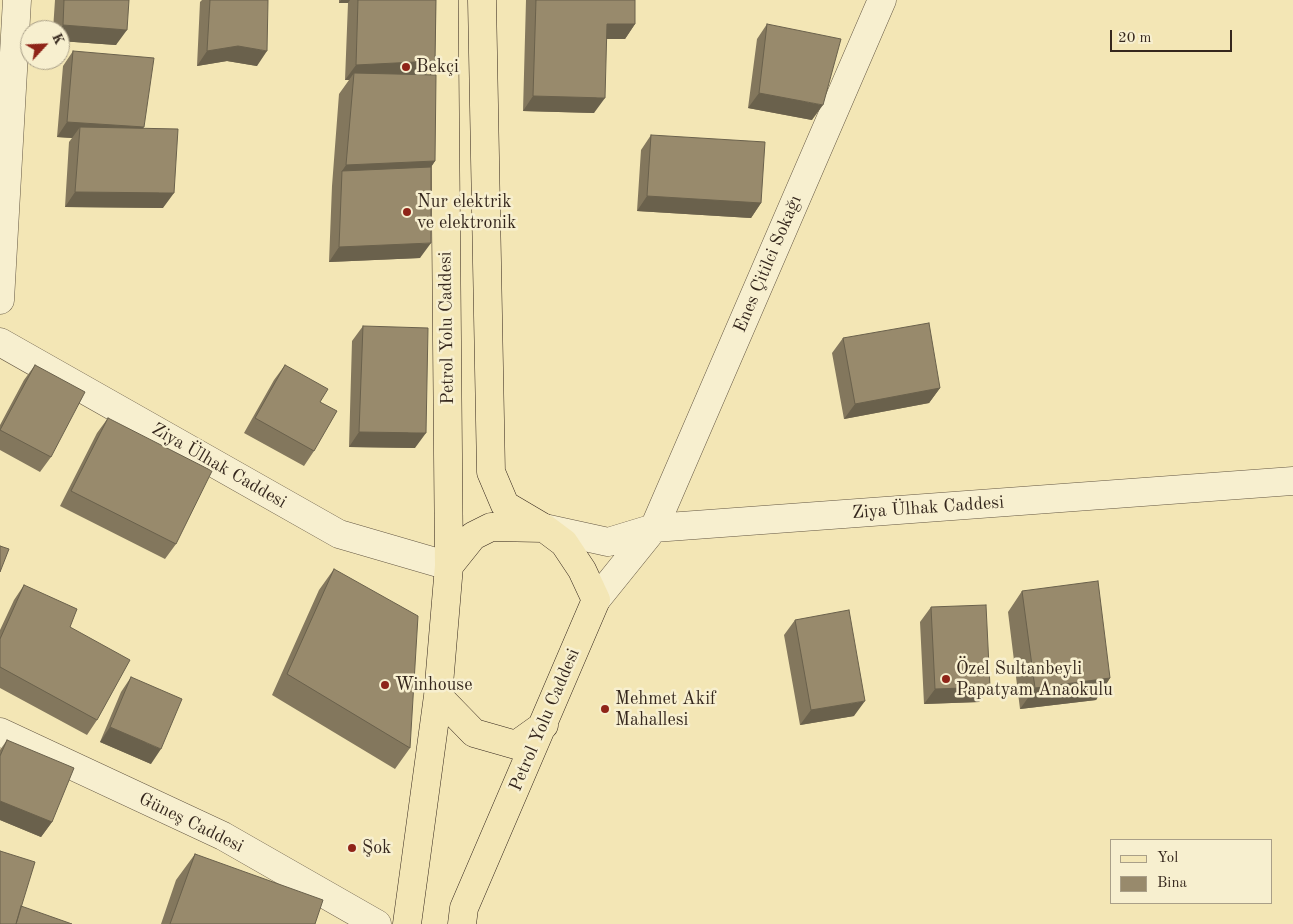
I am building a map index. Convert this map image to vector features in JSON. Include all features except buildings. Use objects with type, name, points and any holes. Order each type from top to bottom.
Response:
[{"type":"main road","name":"Petrol Yolu Caddesi","points":[[407,924],[438,696],[449,566],[444,0]]},
{"type":"main road","points":[[482,0],[491,472],[505,505],[544,528],[564,543],[582,570],[596,600]]},
{"type":"main road","points":[[449,566],[473,536],[491,527],[544,528]]},
{"type":"main road","name":"Petrol Yolu Caddesi","points":[[466,919],[596,600]]},
{"type":"main road","points":[[438,696],[474,733],[516,746],[544,725]]},
{"type":"street","points":[[0,300],[17,0]]},
{"type":"street","name":"Enes Çitilci Sokağı","points":[[654,528],[882,0]]},
{"type":"street","name":"Ziya Ülhak Caddesi","points":[[0,342],[339,534],[449,566]]},
{"type":"street","name":"Ziya Ülhak Caddesi","points":[[544,528],[608,542],[654,528],[1293,481]]},
{"type":"street","points":[[596,600],[654,528]]},
{"type":"street","name":"Güneş Caddesi","points":[[0,732],[223,836],[378,924]]},
{"type":"place","name":"Bekçi","points":[[406,67]]},
{"type":"place","name":"Nur elektrik ve elektronik","points":[[407,212]]},
{"type":"place","name":"Özel Sultanbeyli Papatyam Anaokulu","points":[[946,679]]},
{"type":"place","name":"Winhouse","points":[[385,685]]},
{"type":"place","name":"Mehmet Akif Mahallesi","points":[[605,709]]},
{"type":"place","name":"Şok","points":[[352,848]]}]
